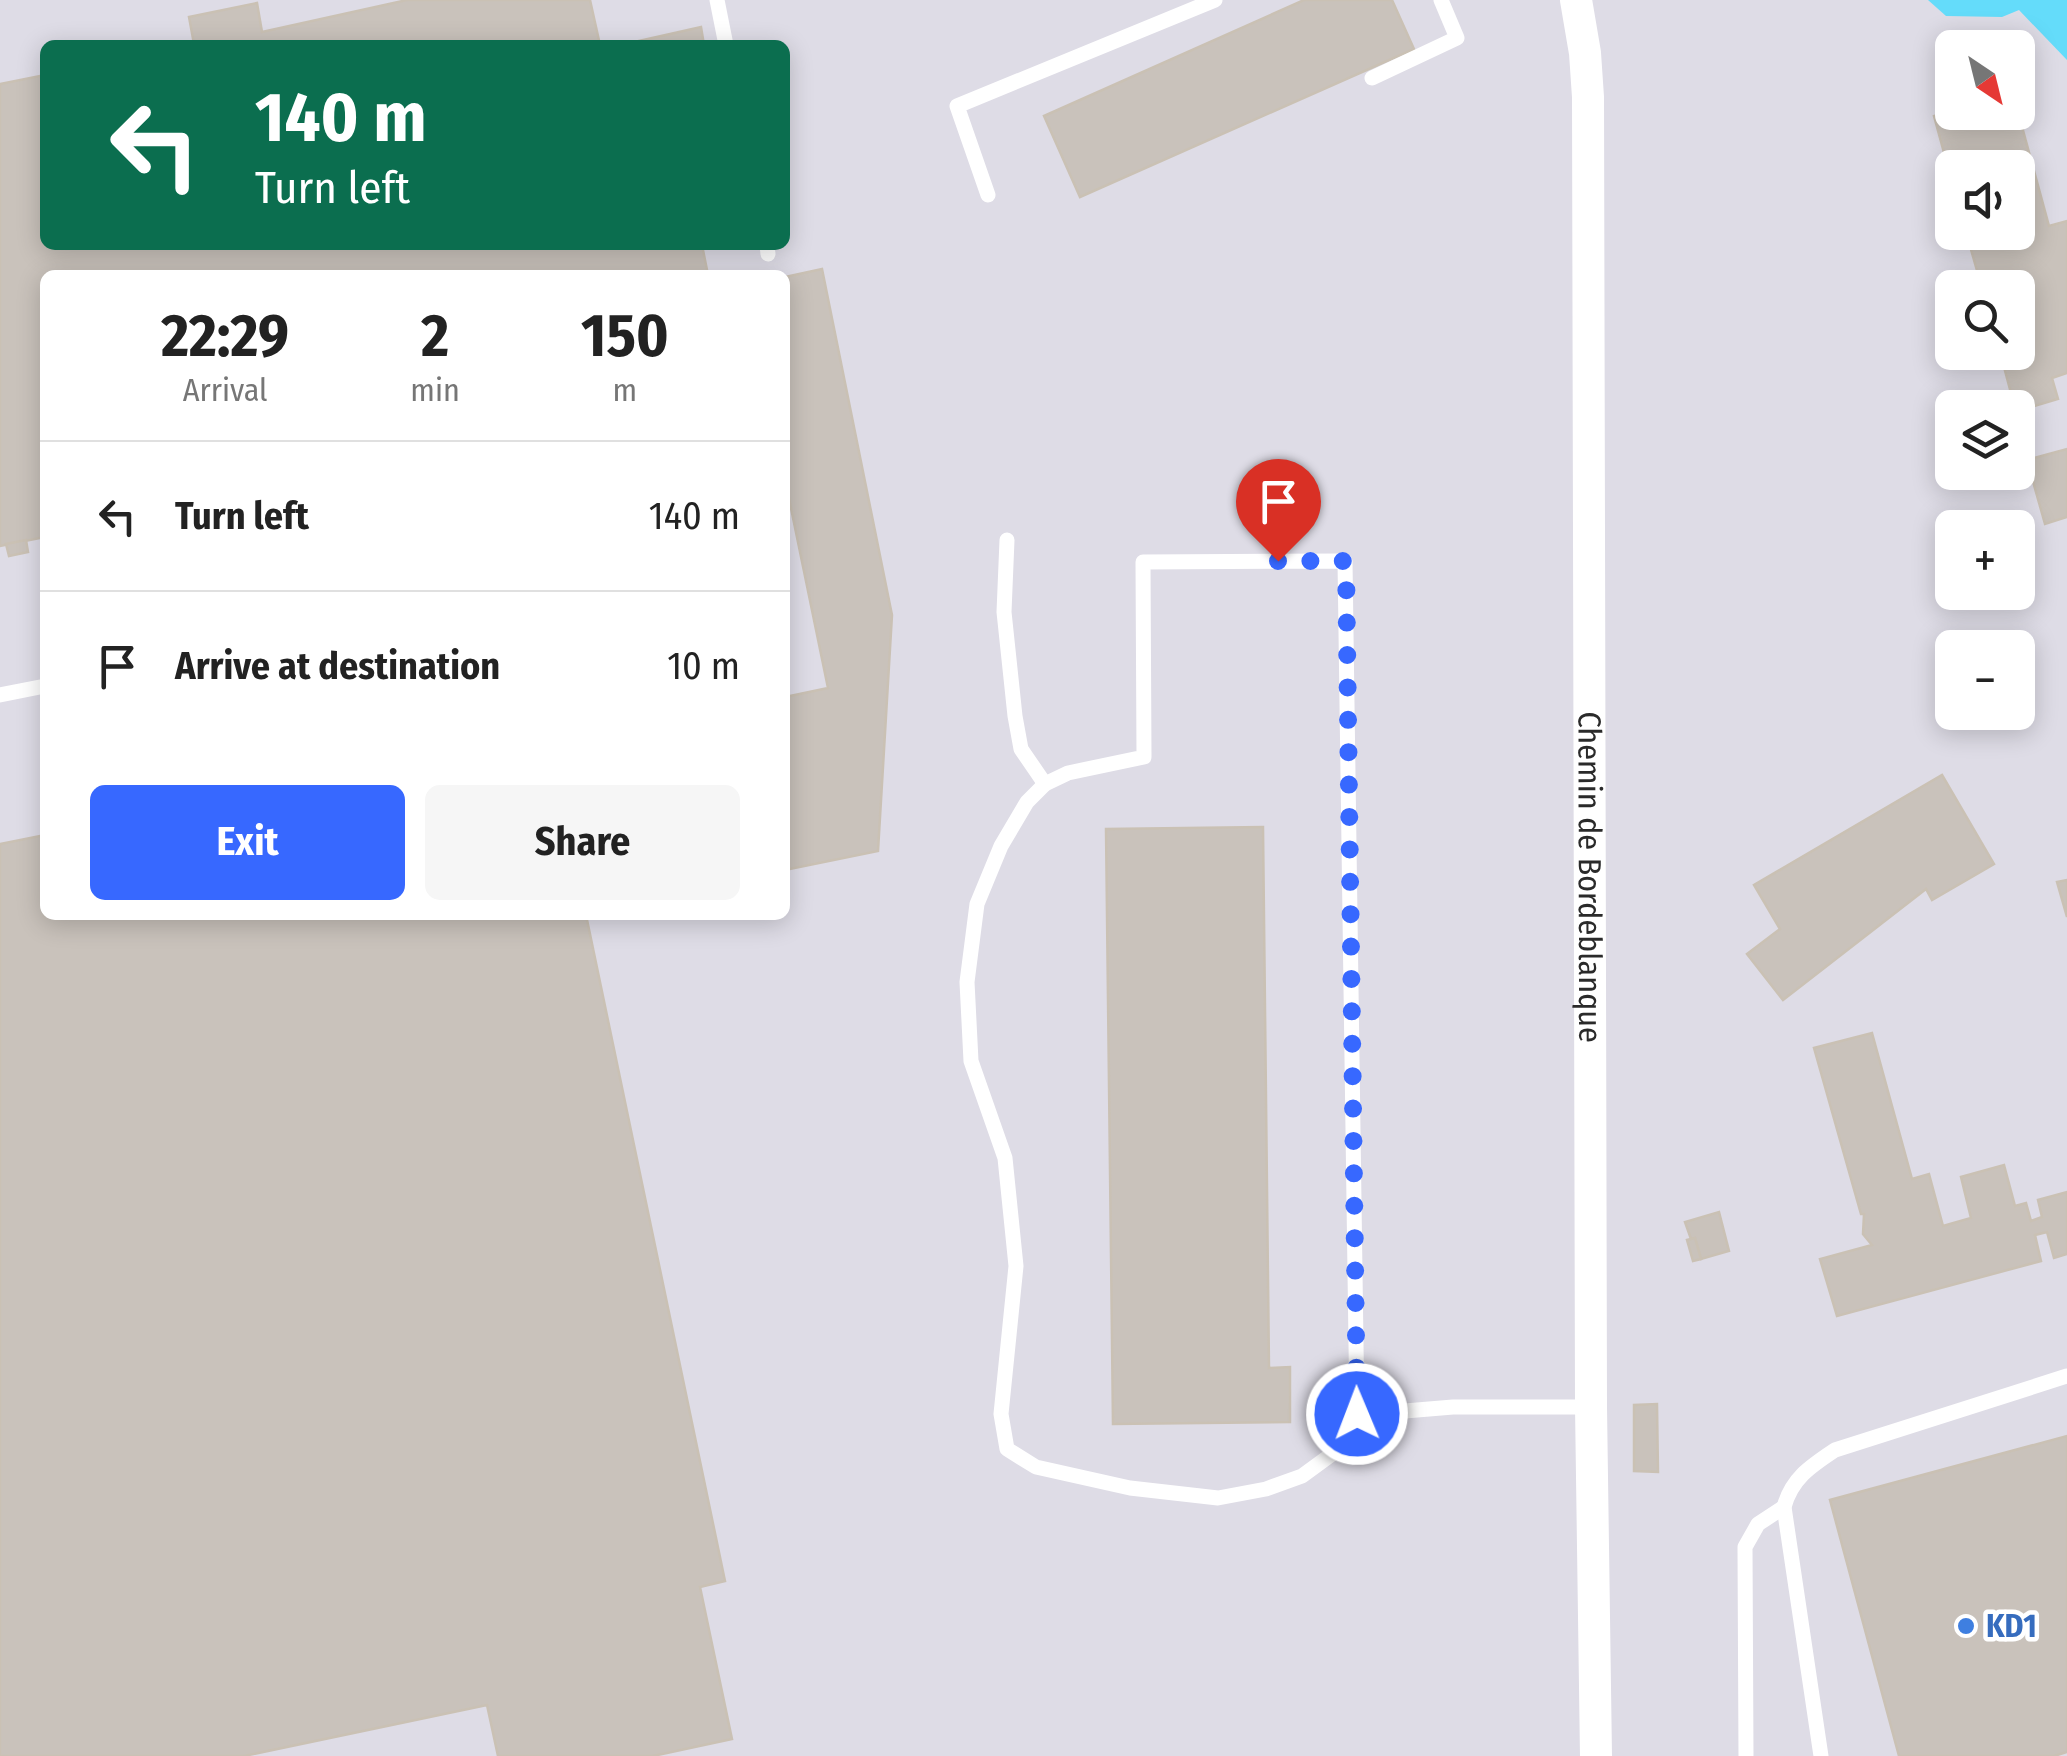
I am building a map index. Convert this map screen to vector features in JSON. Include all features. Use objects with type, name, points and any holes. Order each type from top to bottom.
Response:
[{"type":"street","name":"Chemin de Bordeblanque","points":[[1576,0],[1588,97],[1590,1406],[1596,1756]]},
{"type":"lane","points":[[717,0],[725,40]]},
{"type":"lane","points":[[988,194],[956,106],[1215,0]]},
{"type":"lane","points":[[1372,78],[1457,38],[1441,0]]},
{"type":"lane","points":[[1007,540],[1004,612],[1015,716],[1021,749],[1045,784]]},
{"type":"lane","points":[[1346,561],[1357,1414],[1343,1446],[1302,1476],[1266,1489],[1218,1498],[1130,1488],[1036,1467],[1007,1449],[1000,1414],[1016,1266],[1005,1158],[971,1061],[967,982],[977,904],[1001,846],[1027,802],[1045,784],[1068,773],[1144,757],[1144,562],[1346,561]]},
{"type":"lane","points":[[0,696],[40,687]]},
{"type":"lane","points":[[1821,1756],[1784,1508],[1789,1490],[1806,1470],[1835,1450],[2067,1376]]},
{"type":"lane","points":[[1357,1414],[1453,1407],[1590,1406]]},
{"type":"lane","points":[[1746,1756],[1745,1547],[1758,1524],[1784,1508]]},
{"type":"shaded area","points":[[0,0],[2067,0],[2067,1756],[0,1756]]},
{"type":"water","points":[[1928,0],[2067,0],[2067,60],[2019,10],[2002,17],[1946,16]]},
{"type":"building","points":[[407,0],[590,0],[599,40],[193,40],[189,17],[257,3],[262,32]]},
{"type":"building","points":[[1304,0],[1392,0],[1414,49],[1080,197],[1044,116]]},
{"type":"building","points":[[701,27],[703,40],[643,40]]},
{"type":"building","points":[[40,76],[40,250],[703,250],[707,270],[40,270],[40,538],[0,546],[0,84]]},
{"type":"building","points":[[1938,130],[2023,130],[2028,150],[1943,150]]},
{"type":"building","points":[[2035,175],[2049,226],[2067,221],[2067,373],[2052,378],[2058,399],[2035,406],[2035,390],[2010,390],[2005,370],[2035,370],[2035,270],[1977,270],[1971,250],[2035,250]]},
{"type":"building","points":[[822,269],[892,615],[878,851],[790,869],[790,696],[828,688],[790,503],[790,276]]},
{"type":"building","points":[[2067,449],[2067,517],[2045,524],[2035,488],[2035,458]]},
{"type":"building","points":[[26,540],[28,552],[9,556],[6,544]]},
{"type":"building","points":[[1942,775],[1994,864],[1932,900],[1926,889],[1783,1000],[1747,954],[1780,929],[1754,885]]},
{"type":"building","points":[[1263,827],[1269,1368],[1290,1367],[1290,1422],[1113,1424],[1106,829]]},
{"type":"building","points":[[40,836],[40,920],[587,920],[725,1581],[700,1587],[732,1739],[653,1756],[498,1756],[487,1705],[244,1756],[0,1756],[0,844]]},
{"type":"building","points":[[2067,880],[2067,917],[2057,882]]},
{"type":"building","points":[[1872,1033],[1912,1179],[1929,1174],[1943,1226],[1971,1218],[1961,1177],[2004,1165],[2015,1206],[2026,1203],[2031,1221],[2042,1217],[2038,1200],[2067,1192],[2067,1254],[2054,1258],[2047,1232],[2035,1235],[2041,1261],[1837,1316],[1820,1259],[1872,1245],[1863,1234],[1864,1214],[1814,1048]]},
{"type":"building","points":[[1719,1212],[1729,1251],[1701,1259],[1685,1222]]},
{"type":"building","points":[[1695,1238],[1701,1259],[1693,1261],[1687,1240]]},
{"type":"building","points":[[1657,1404],[1658,1472],[1634,1471],[1634,1405]]},
{"type":"building","name":"KD1","points":[[2067,1436],[2067,1752],[2054,1756],[1899,1756],[1830,1500]]},
{"type":"place","name":"KD1","points":[[1966,1626]]},
{"type":"route","points":[[1278,561],[1346,561],[1357,1414]]}]
